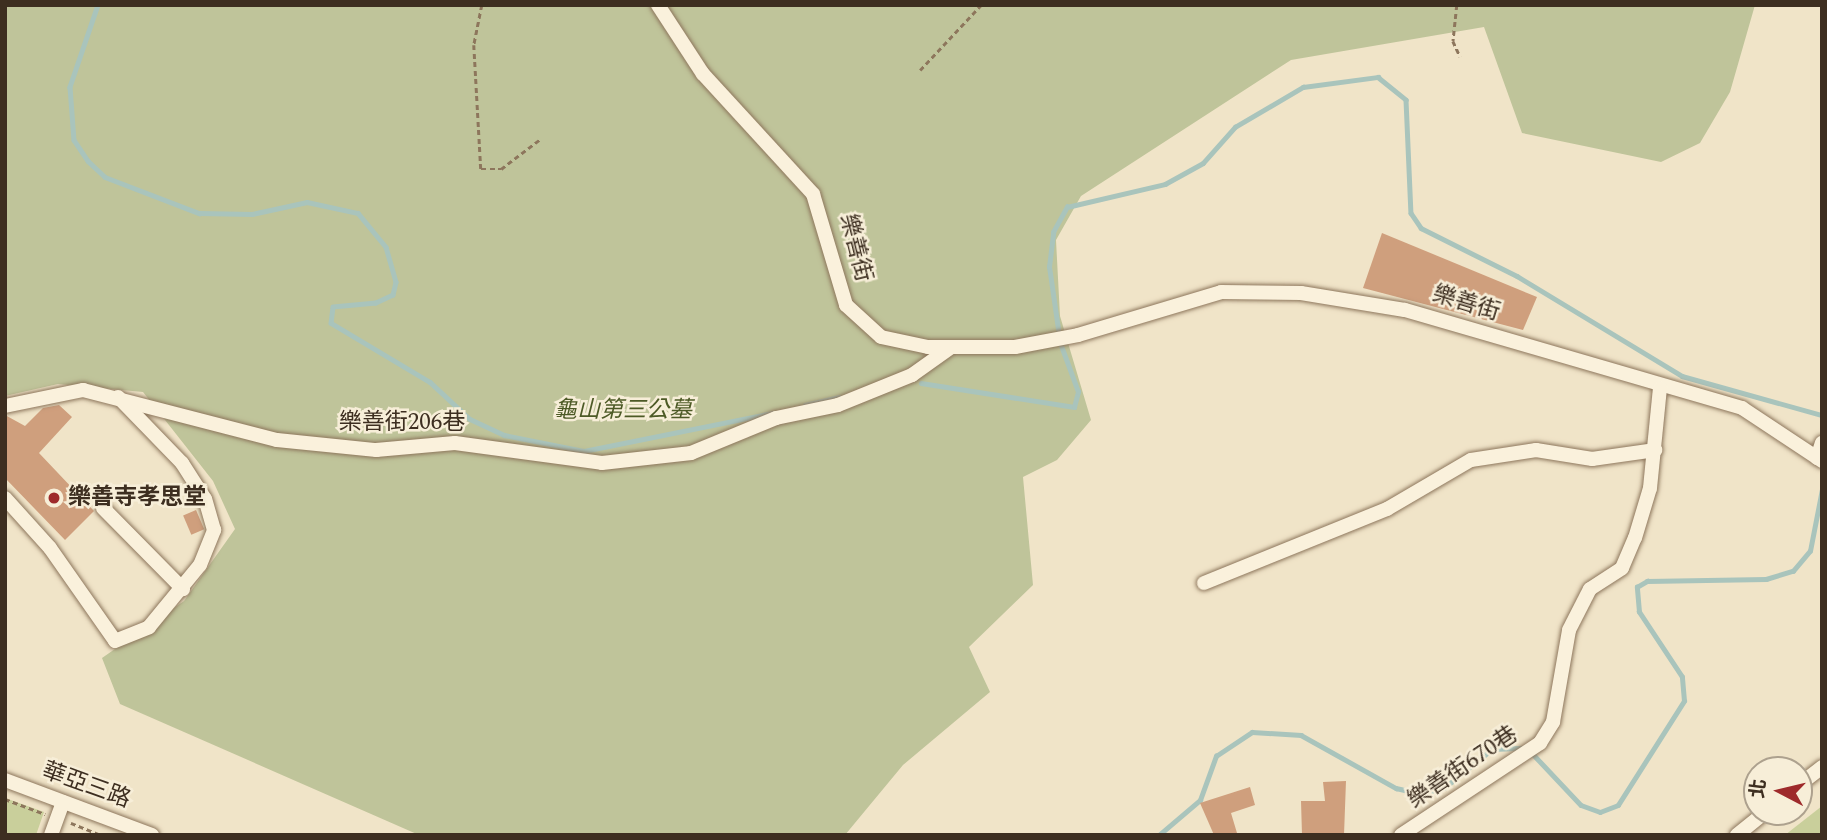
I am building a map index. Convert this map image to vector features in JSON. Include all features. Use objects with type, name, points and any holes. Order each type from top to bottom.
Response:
[{"type":"street","name":"樂善街","points":[[658,5],[703,74],[813,194],[846,305],[862,324],[902,345],[950,348],[1045,343],[1221,292],[1301,293],[1405,310],[1660,388],[1742,408],[1820,460]]},
{"type":"street","name":"樂善街206巷","points":[[5,406],[54,392],[118,397],[277,440],[376,450],[455,443],[602,463],[691,453],[776,418],[838,405],[912,375],[950,348]]},
{"type":"street","name":"樂善街670巷","points":[[1401,835],[1540,743],[1553,722],[1569,630],[1590,589],[1622,568],[1656,450],[1660,388]]},
{"type":"street","points":[[5,498],[50,548],[115,642],[149,627],[183,589],[214,530],[205,499],[182,463],[118,397]]},
{"type":"street","points":[[1820,460],[1822,443]]},
{"type":"street","points":[[1205,583],[1387,509],[1472,460],[1536,450],[1592,459],[1656,450]]},
{"type":"street","points":[[103,508],[183,589]]},
{"type":"street","name":"華亞三路","points":[[5,780],[152,835]]},
{"type":"street","points":[[51,835],[63,802]]},
{"type":"path","points":[[482,5],[474,45],[481,169],[510,165],[540,140]]},
{"type":"path","points":[[920,70],[981,5]]},
{"type":"path","points":[[1457,5],[1453,41],[1460,56]]},
{"type":"green space","name":"龜山第三公墓","points":[[5,5],[1755,5],[1730,92],[1700,143],[1661,162],[1522,133],[1484,27],[1291,60],[1081,196],[1056,240],[1060,316],[1091,420],[1057,460],[1023,477],[1033,585],[969,647],[990,692],[903,765],[845,835],[419,835],[120,704],[102,658],[184,601],[235,529],[213,481],[143,392],[58,384],[5,396]]},
{"type":"green space","points":[[5,798],[44,812],[36,835],[5,835]]},
{"type":"green space","points":[[1822,806],[1822,835],[1785,835],[1796,826],[1813,826],[1813,813]]},
{"type":"building","points":[[1382,233],[1537,297],[1523,330],[1363,288]]},
{"type":"building","points":[[59,405],[72,417],[39,453],[94,511],[65,540],[5,478],[5,415],[25,426],[43,408]]},
{"type":"building","points":[[196,510],[204,529],[191,535],[183,515]]},
{"type":"building","points":[[1346,781],[1344,835],[1302,835],[1301,801],[1325,801],[1323,782]]},
{"type":"building","points":[[1250,787],[1255,805],[1231,813],[1237,833],[1214,835],[1200,803]]},
{"type":"waterway","points":[[98,5],[70,87],[74,140],[88,161],[105,177],[199,213],[252,214],[307,202],[358,213],[386,247],[396,282],[393,295],[376,303],[333,307],[331,323],[430,382],[470,419],[504,435],[584,451],[772,413]]},
{"type":"waterway","points":[[921,383],[1074,407],[1078,392],[1060,343],[1049,267],[1053,232],[1067,207],[1165,184],[1203,163],[1235,127],[1303,87],[1378,77],[1406,100],[1411,213],[1421,228],[1517,276],[1682,376],[1822,415]]},
{"type":"waterway","points":[[805,405],[839,397]]},
{"type":"waterway","points":[[1532,753],[1581,805],[1600,812],[1618,805],[1684,701],[1682,677],[1639,612],[1637,587],[1647,581],[1766,579],[1793,571],[1810,551],[1822,489]]},
{"type":"waterway","points":[[1159,835],[1200,800],[1216,756],[1252,732],[1301,735],[1396,788],[1421,794],[1444,788],[1492,749],[1526,748]]},
{"type":"place","name":"樂善寺孝思堂","points":[[54,498]]}]
